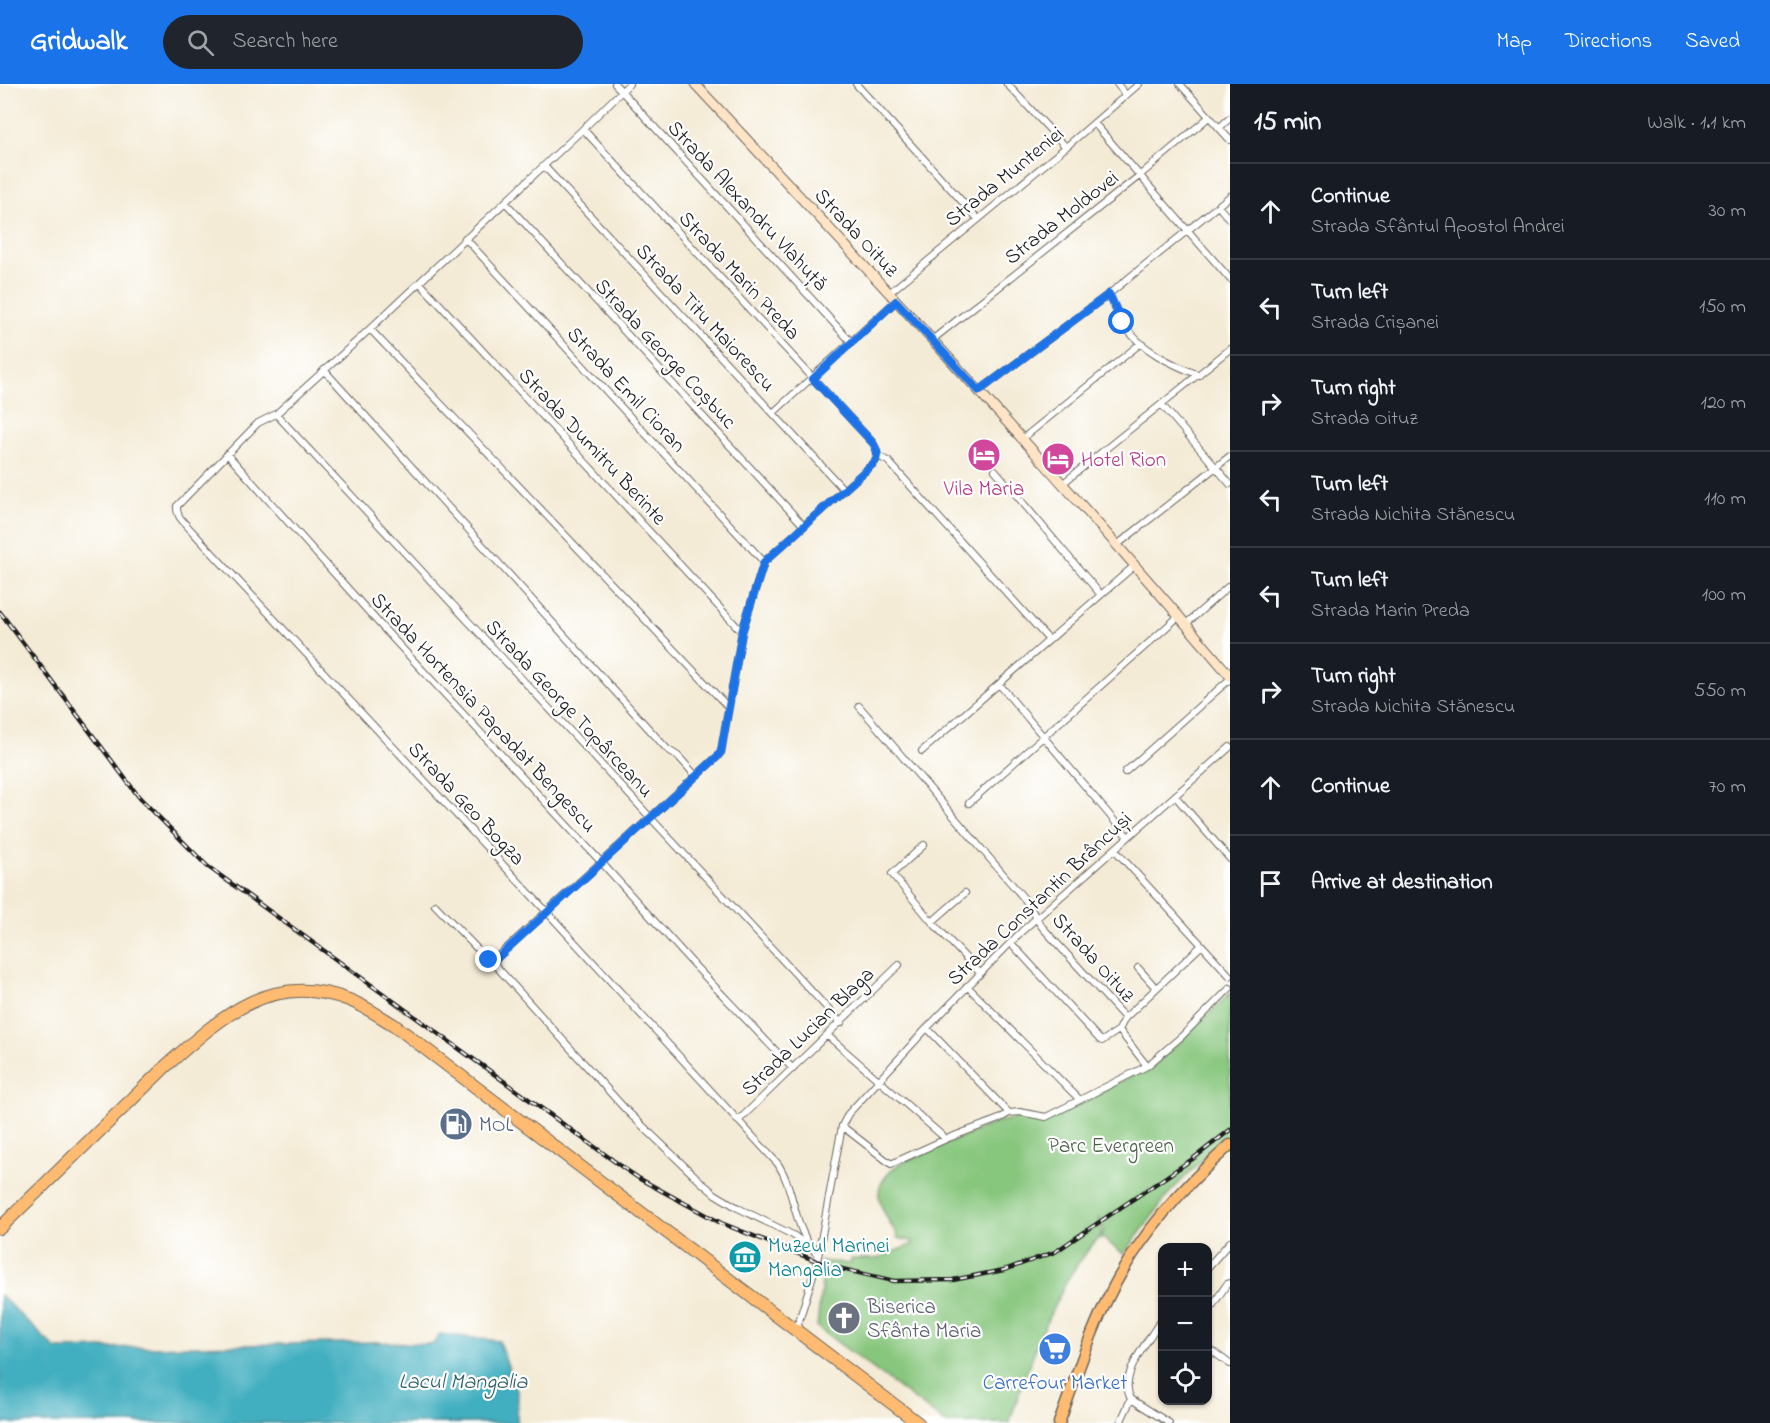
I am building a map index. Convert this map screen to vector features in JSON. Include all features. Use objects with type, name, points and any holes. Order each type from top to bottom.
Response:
[{"type":"highway","points":[[0,1228],[166,1066],[229,1013],[254,1000],[278,992],[305,990],[329,994],[350,1000],[394,1025],[918,1423]]},
{"type":"main road","name":"Strada Oituz","points":[[695,84],[979,391],[1183,620],[1230,677]]},
{"type":"main road","points":[[1059,1423],[1100,1315],[1125,1266],[1152,1226],[1175,1198],[1230,1145]]},
{"type":"street","points":[[615,84],[621,91]]},
{"type":"street","points":[[227,454],[258,423],[276,414],[420,283],[628,84]]},
{"type":"street","points":[[856,84],[978,219]]},
{"type":"street","points":[[1007,84],[1066,147]]},
{"type":"street","points":[[1117,84],[1126,95]]},
{"type":"street","name":"Strada Munteniei","points":[[889,293],[1139,84]]},
{"type":"street","points":[[1180,84],[1230,140]]},
{"type":"street","name":"Strada Alexandru Vlahuță","points":[[621,91],[851,342]]},
{"type":"street","name":"Strada Moldovei","points":[[932,340],[1139,176],[1209,117]]},
{"type":"street","points":[[1219,128],[1230,118]]},
{"type":"street","points":[[1094,123],[1230,279]]},
{"type":"street","name":"Strada Marin Preda","points":[[583,129],[873,443],[878,456]]},
{"type":"street","name":"Strada Titu Maiorescu","points":[[544,166],[843,490]]},
{"type":"street","points":[[979,391],[1109,294],[1230,196]]},
{"type":"street","name":"Strada George Coșbuc","points":[[506,202],[804,526]]},
{"type":"street","points":[[1218,206],[1230,220]]},
{"type":"street","name":"Strada Emil Cioran","points":[[465,238],[764,562]]},
{"type":"street","name":"Strada Dumitru Berinte","points":[[420,283],[742,632]]},
{"type":"street","points":[[1109,294],[1122,322],[1132,335],[1171,364],[1198,375]]},
{"type":"street","points":[[774,413],[896,301]]},
{"type":"street","points":[[370,329],[728,707]]},
{"type":"street","points":[[1022,439],[1141,343]]},
{"type":"street","points":[[1062,484],[1230,350]]},
{"type":"street","points":[[324,370],[668,749],[678,756],[696,776]]},
{"type":"street","points":[[1162,405],[1230,484]]},
{"type":"street","name":"Strada George Topârceanu","points":[[276,414],[841,1023]]},
{"type":"street","name":"Strada Geo Bogza","points":[[227,454],[177,506],[179,517],[778,1164],[787,1178],[802,1234],[811,1248]]},
{"type":"street","name":"Strada Hortensia Papadat Bengescu","points":[[227,454],[385,630],[793,1069]]},
{"type":"street","points":[[494,961],[721,752],[742,632],[764,562],[875,462],[878,456],[888,460],[1049,640]]},
{"type":"street","points":[[1116,545],[1230,456]]},
{"type":"street","points":[[994,470],[1101,595]]},
{"type":"street","points":[[922,751],[1134,566]]},
{"type":"street","points":[[969,803],[1043,736],[1183,620],[1230,585]]},
{"type":"street","points":[[1125,772],[1230,677]]},
{"type":"street","points":[[999,684],[1128,837]]},
{"type":"street","name":"Strada Oituz","points":[[859,706],[1027,902],[1036,919],[1125,1018]]},
{"type":"street","name":"Strada Constantin Brâncuși","points":[[842,1126],[856,1104],[980,973],[1036,919],[1230,747]]},
{"type":"street","points":[[1175,796],[1230,859]]},
{"type":"street","points":[[924,845],[892,874],[932,922],[980,973]]},
{"type":"street","points":[[1115,850],[1230,976]]},
{"type":"street","points":[[932,922],[965,893]]},
{"type":"street","points":[[435,905],[489,960],[494,961],[496,966],[626,1110],[701,1182],[738,1208],[793,1235],[817,1254]]},
{"type":"street","points":[[1011,943],[1102,1041],[1119,1030],[1125,1018],[1202,945]]},
{"type":"street","name":"Strada Lucian Blaga","points":[[738,1121],[899,965]]},
{"type":"street","points":[[1138,968],[1156,988]]},
{"type":"street","points":[[967,987],[1080,1100]]},
{"type":"street","points":[[796,1331],[817,1262],[842,1126],[891,1164],[1009,1113],[1020,1112],[1046,1117],[1147,1066],[1182,1036],[1230,988]]},
{"type":"street","points":[[927,1028],[1009,1113]]},
{"type":"street","points":[[1119,1030],[1147,1066]]},
{"type":"street","points":[[828,1036],[946,1139]]},
{"type":"street","points":[[1212,1262],[1230,1242]]},
{"type":"street","points":[[1212,1306],[1230,1283]]},
{"type":"street","points":[[1158,1325],[1132,1366],[1126,1388],[1131,1399],[1169,1423]]},
{"type":"street","points":[[1212,1351],[1230,1364]]},
{"type":"street","points":[[1121,1422],[1131,1399]]},
{"type":"green space","name":"Parc Evergreen","points":[[1230,993],[1230,1136],[1171,1191],[1124,1254],[1102,1238],[1104,1230],[1098,1218],[1100,1239],[1098,1238],[1076,1266],[1051,1311],[1009,1423],[946,1423],[817,1327],[823,1272],[819,1271],[821,1261],[851,1264],[851,1259],[876,1259],[913,1244],[912,1241],[898,1238],[879,1199],[880,1185],[899,1164],[997,1122],[1023,1117],[1047,1120],[1088,1100],[1157,1063]]},
{"type":"water","name":"Lacul Mangalia","points":[[0,1295],[56,1349],[377,1342],[433,1344],[440,1334],[499,1341],[518,1394],[517,1423],[0,1423]]},
{"type":"railway","points":[[0,612],[139,797],[207,866],[625,1169],[721,1223],[829,1266],[894,1281],[953,1280],[1004,1270],[1055,1252],[1194,1158],[1230,1130]]},
{"type":"place","name":"Vila Maria","points":[[984,455]]},
{"type":"place","name":"Hotel Rion","points":[[1058,459]]},
{"type":"place","name":"MOL","points":[[456,1124]]},
{"type":"place","name":"Muzeul Marinei Mangalia","points":[[745,1257]]},
{"type":"place","name":"Biserica Sfânta Maria","points":[[844,1318]]},
{"type":"place","name":"Carrefour Market","points":[[1055,1349]]},
{"type":"route","points":[[489,960],[494,961],[721,752],[742,632],[764,562],[875,462],[878,456],[873,443],[813,379],[896,301],[979,391],[1109,294],[1122,322]]}]
